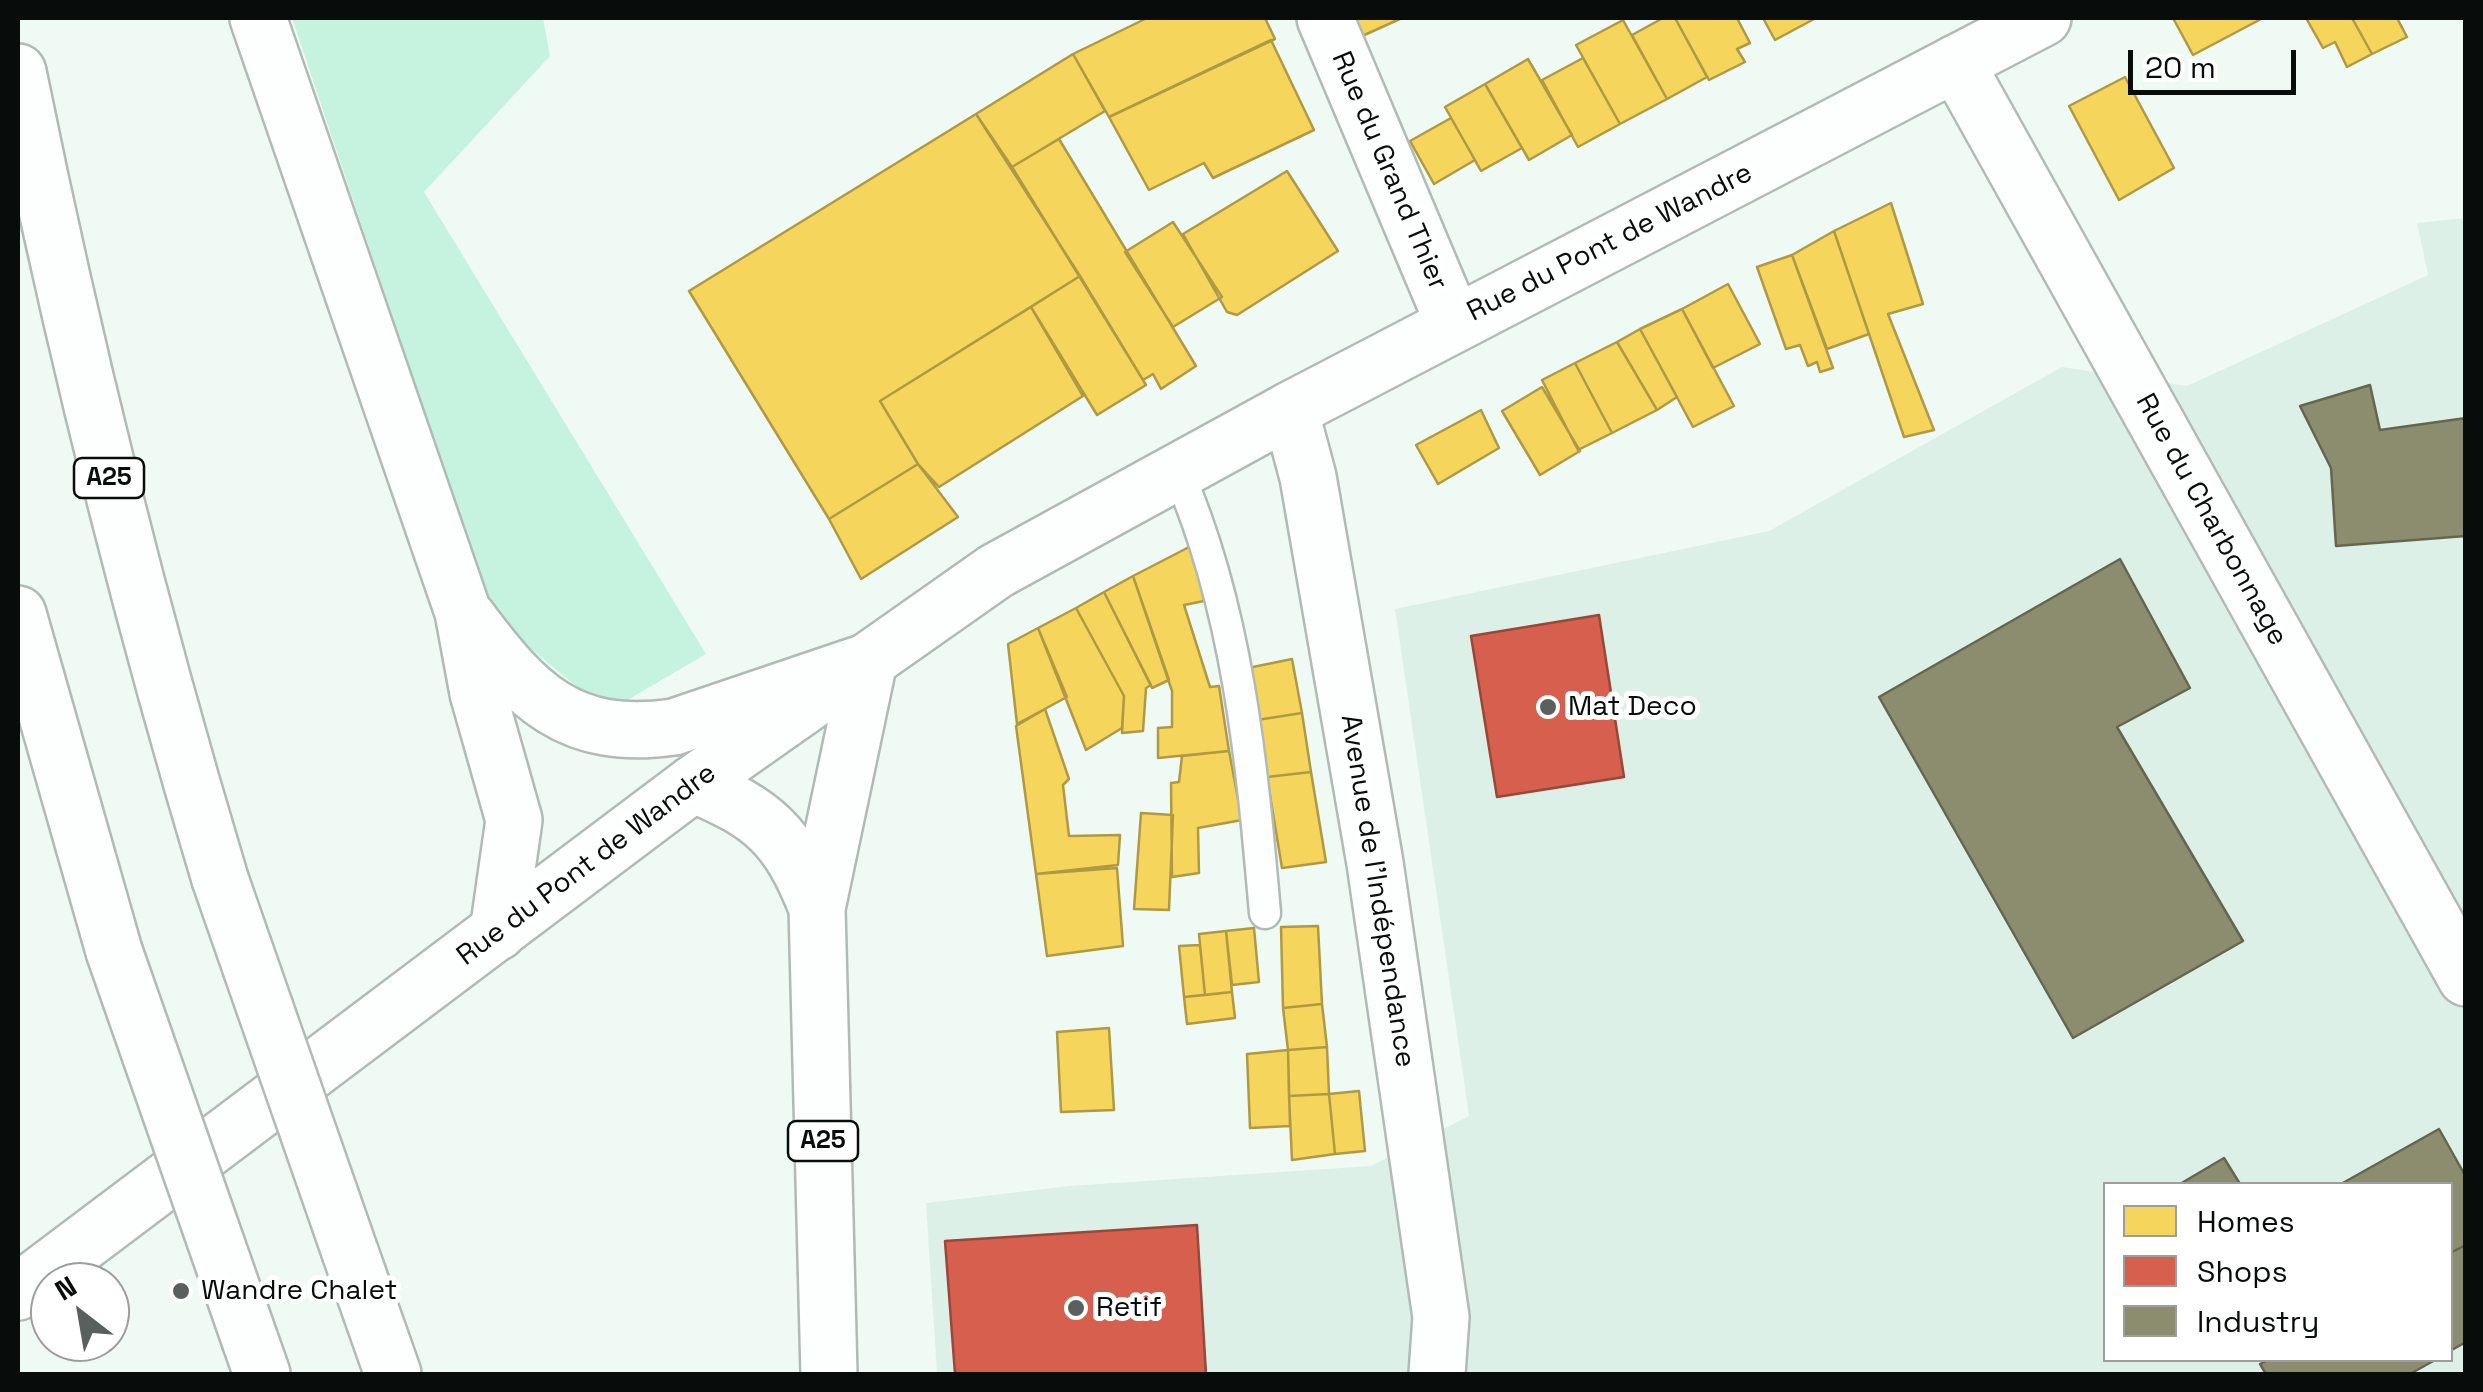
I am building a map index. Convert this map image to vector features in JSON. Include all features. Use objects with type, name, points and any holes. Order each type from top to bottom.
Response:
[{"type":"main road","points":[[258,18],[463,612],[478,692],[514,820],[498,932]]},
{"type":"main road","name":"Rue du Grand Thier","points":[[1325,18],[1454,324]]},
{"type":"main road","name":"Rue du Pont de Wandre","points":[[18,1292],[693,784],[996,571],[1290,410],[2043,18]]},
{"type":"main road","name":"Rue du Charbonnage","points":[[1956,63],[2466,978]]},
{"type":"main road","name":"A25","points":[[18,72],[84,382],[178,739],[220,878],[394,1374]]},
{"type":"main road","name":"Avenue de l'Indépendance","points":[[1290,410],[1308,476],[1375,863],[1441,1317],[1437,1374]]},
{"type":"main road","points":[[463,612],[527,690],[555,711],[606,729],[641,732],[674,727],[868,661]]},
{"type":"main road","points":[[18,614],[114,951],[256,1357]]},
{"type":"main road","name":"A25","points":[[829,1374],[817,908],[868,661]]},
{"type":"main road","name":"A25","points":[[693,784],[746,806],[771,828],[800,863],[817,908]]},
{"type":"lane","points":[[1178,470],[1206,534],[1235,661],[1265,913]]},
{"type":"shaded area","points":[[2465,218],[2465,1374],[937,1374],[926,1203],[1069,1186],[1371,1166],[1469,1116],[1395,609],[1769,531],[2062,367],[2187,386],[2428,275],[2417,223]]},
{"type":"green space","points":[[292,18],[543,18],[550,56],[424,192],[706,654],[607,712],[493,617]]},
{"type":"building: Homes","points":[[1147,18],[1265,18],[1275,39],[1109,117],[1073,54]]},
{"type":"building: Homes","points":[[1350,18],[1402,18],[1360,37]]},
{"type":"building: Homes","points":[[1663,18],[1675,18],[1707,77],[1667,99],[1632,35]]},
{"type":"building: Homes","points":[[1675,18],[1737,18],[1750,43],[1737,49],[1745,62],[1709,80]]},
{"type":"building: Homes","points":[[1763,18],[1816,18],[1775,40]]},
{"type":"building: Homes","points":[[2173,18],[2263,18],[2193,55]]},
{"type":"building: Homes","points":[[2306,18],[2352,18],[2372,54],[2347,67],[2335,42],[2323,48]]},
{"type":"building: Homes","points":[[2352,18],[2397,18],[2407,37],[2372,54]]},
{"type":"building: Homes","points":[[1623,20],[1667,99],[1620,124],[1576,45]]},
{"type":"building: Homes","points":[[1271,40],[1314,130],[1213,178],[1204,163],[1149,190],[1109,117]]},
{"type":"building: Homes","points":[[1073,54],[1105,111],[1012,167],[976,114]]},
{"type":"building: Homes","points":[[1583,58],[1620,124],[1578,147],[1542,80]]},
{"type":"building: Homes","points":[[1528,59],[1572,135],[1529,160],[1485,84]]},
{"type":"building: Homes","points":[[2125,77],[2174,168],[2119,200],[2069,106]]},
{"type":"building: Homes","points":[[1485,84],[1522,148],[1481,171],[1445,107]]},
{"type":"building: Homes","points":[[976,114],[1080,276],[880,401],[918,464],[829,519],[689,291]]},
{"type":"building: Homes","points":[[1451,118],[1475,160],[1434,184],[1410,141]]},
{"type":"building: Homes","points":[[1059,139],[1196,366],[1161,389],[1153,374],[1143,380],[1012,167]]},
{"type":"building: Homes","points":[[1287,171],[1338,251],[1237,315],[1227,312],[1183,234]]},
{"type":"building: Homes","points":[[1891,203],[1923,304],[1888,314],[1934,430],[1904,437],[1834,231]]},
{"type":"building: Homes","points":[[1173,222],[1222,297],[1173,327],[1125,252]]},
{"type":"building: Homes","points":[[1834,231],[1869,334],[1827,349],[1792,255]]},
{"type":"building: Homes","points":[[1792,255],[1833,368],[1820,372],[1817,362],[1808,366],[1800,345],[1786,349],[1757,267]]},
{"type":"building: Homes","points":[[1080,276],[1146,385],[1097,415],[1031,307]]},
{"type":"building: Homes","points":[[1728,284],[1760,344],[1713,368],[1682,309]]},
{"type":"building: Homes","points":[[1031,307],[1083,396],[939,487],[918,464],[880,401]]},
{"type":"building: Homes","points":[[1682,309],[1734,406],[1693,427],[1640,329]]},
{"type":"building: Homes","points":[[1640,329],[1677,397],[1657,410],[1617,342]]},
{"type":"building: Homes","points":[[1617,342],[1657,410],[1612,433],[1575,363]]},
{"type":"building: Homes","points":[[1575,363],[1612,433],[1578,450],[1542,380]]},
{"type":"building: Homes","points":[[1542,387],[1580,451],[1540,475],[1502,411]]},
{"type":"building: Homes","points":[[1481,410],[1499,448],[1438,484],[1416,445]]},
{"type":"building: Homes","points":[[918,464],[958,517],[861,579],[829,519]]},
{"type":"building: Homes","points":[[1193,545],[1204,601],[1184,605],[1210,687],[1219,686],[1229,751],[1158,758],[1158,728],[1172,727],[1172,691],[1133,576]]},
{"type":"building: Homes","points":[[1133,576],[1169,680],[1152,688],[1104,592]]},
{"type":"building: Homes","points":[[1104,592],[1151,685],[1146,688],[1143,731],[1122,733],[1124,696],[1076,608]]},
{"type":"building: Homes","points":[[1076,608],[1124,696],[1122,728],[1086,750],[1038,628]]},
{"type":"building: Homes","points":[[1038,628],[1067,697],[1017,724],[1008,644]]},
{"type":"building: Homes","points":[[1292,659],[1302,713],[1257,720],[1248,668]]},
{"type":"building: Homes","points":[[1045,709],[1069,779],[1063,785],[1069,836],[1120,835],[1118,865],[1036,874],[1016,726]]},
{"type":"building: Homes","points":[[1302,713],[1311,772],[1267,777],[1257,720]]},
{"type":"building: Homes","points":[[1229,751],[1242,820],[1198,828],[1199,873],[1172,877],[1171,783],[1179,782],[1182,756]]},
{"type":"building: Homes","points":[[1311,772],[1326,862],[1282,868],[1267,777]]},
{"type":"building: Homes","points":[[1141,813],[1173,815],[1169,910],[1134,909]]},
{"type":"building: Homes","points":[[1117,868],[1123,946],[1047,956],[1036,874]]},
{"type":"building: Homes","points":[[1318,926],[1322,1004],[1283,1008],[1281,927]]},
{"type":"building: Homes","points":[[1254,928],[1259,982],[1232,985],[1226,931]]},
{"type":"building: Homes","points":[[1226,931],[1232,992],[1205,995],[1199,934]]},
{"type":"building: Homes","points":[[1200,945],[1205,995],[1184,997],[1179,946]]},
{"type":"building: Homes","points":[[1232,992],[1235,1018],[1187,1024],[1184,997]]},
{"type":"building: Homes","points":[[1322,1004],[1327,1047],[1288,1050],[1283,1008]]},
{"type":"building: Homes","points":[[1109,1028],[1114,1110],[1061,1112],[1057,1032]]},
{"type":"building: Homes","points":[[1327,1047],[1329,1094],[1289,1096],[1288,1050]]},
{"type":"building: Homes","points":[[1288,1050],[1290,1126],[1250,1128],[1247,1054]]},
{"type":"building: Homes","points":[[1359,1091],[1365,1151],[1335,1154],[1329,1094]]},
{"type":"building: Homes","points":[[1329,1094],[1335,1154],[1292,1160],[1289,1096]]},
{"type":"building: Shops","name":"Mat Deco","points":[[1599,615],[1624,777],[1497,797],[1471,636]]},
{"type":"building: Shops","name":"Retif","points":[[1197,1225],[1206,1374],[955,1374],[945,1241]]},
{"type":"building: Industry","points":[[2370,385],[2380,430],[2466,418],[2466,536],[2336,546],[2331,468],[2300,406]]},
{"type":"building: Industry","points":[[2120,559],[2190,688],[2117,727],[2243,941],[2073,1038],[1879,697]]},
{"type":"building: Industry","points":[[2439,1129],[2466,1177],[2466,1245],[2453,1252],[2453,1182],[2345,1182]]},
{"type":"building: Industry","points":[[2224,1158],[2239,1182],[2183,1182]]},
{"type":"building: Industry","points":[[2466,1245],[2466,1342],[2453,1349],[2453,1252]]},
{"type":"building: Industry","points":[[2431,1362],[2410,1374],[2266,1374],[2260,1364]]},
{"type":"place","name":"Mat Deco","points":[[1548,707]]},
{"type":"place","name":"Wandre Chalet","points":[[181,1291]]},
{"type":"place","name":"Retif","points":[[1076,1308]]}]
